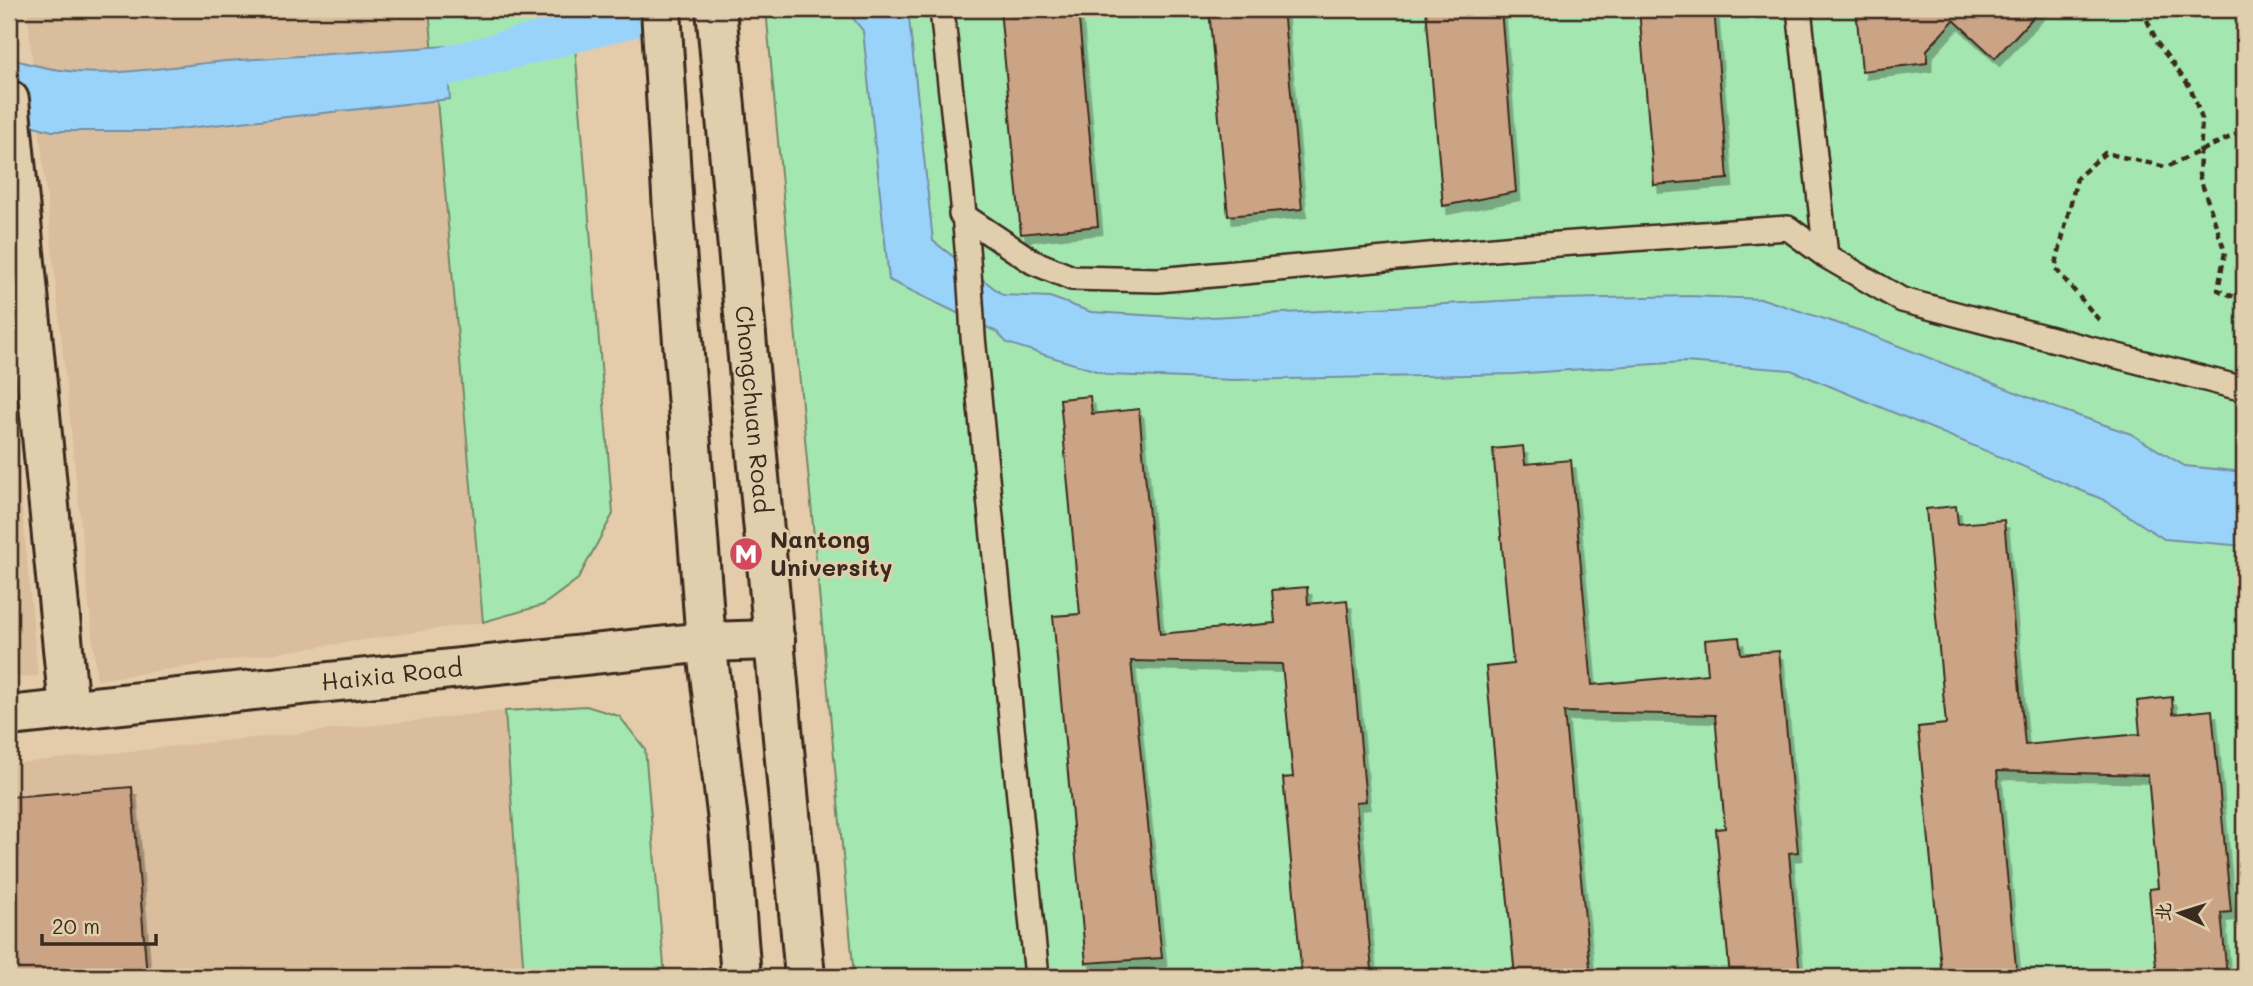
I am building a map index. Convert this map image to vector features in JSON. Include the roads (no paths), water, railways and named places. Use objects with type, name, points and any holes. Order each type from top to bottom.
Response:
[{"type":"main road","points":[[662,9],[673,211],[706,642],[729,829],[741,977]]},
{"type":"main road","name":"Chongchuan Road","points":[[716,9],[805,977]]},
{"type":"main road","points":[[9,100],[69,709]]},
{"type":"main road","name":"Haixia Road","points":[[9,716],[706,642],[775,640]]},
{"type":"lane","points":[[943,9],[961,214],[969,251],[973,337],[1037,977]]},
{"type":"lane","points":[[1799,9],[1826,256]]},
{"type":"lane","points":[[961,214],[1033,262],[1072,278],[1158,280],[1517,247],[1788,228],[1826,256],[1902,300],[2244,389]]},
{"type":"water","points":[[846,9],[908,9],[933,241],[1003,295],[1050,297],[1091,312],[1193,318],[1517,300],[1689,296],[1763,299],[1861,331],[2056,408],[2131,434],[2185,466],[2244,472],[2244,546],[2164,539],[2104,500],[1791,370],[1684,362],[1514,374],[1234,380],[1109,375],[1007,343],[997,332],[889,280],[863,31]]},
{"type":"water","points":[[446,46],[450,99],[161,131],[52,131],[9,119],[9,58],[38,66],[92,73]]},
{"type":"waterway","points":[[447,66],[664,9]]},
{"type":"place","name":"Nantong University","points":[[746,554]]}]
